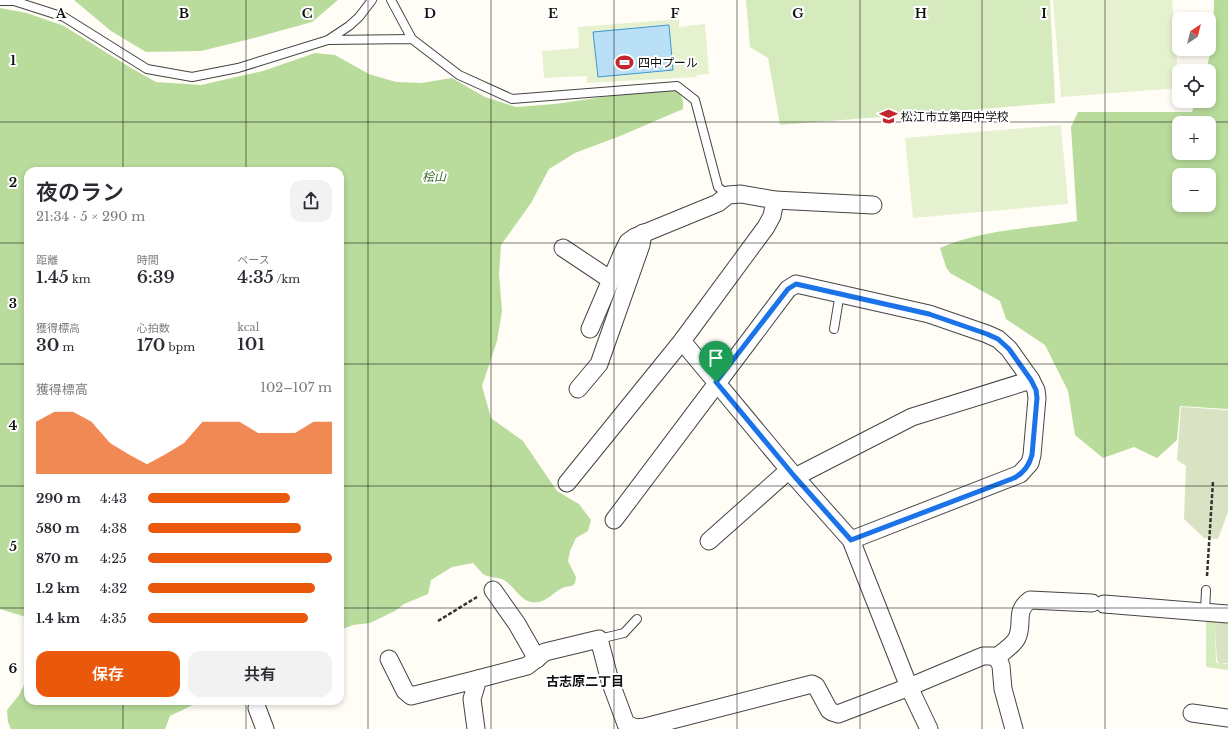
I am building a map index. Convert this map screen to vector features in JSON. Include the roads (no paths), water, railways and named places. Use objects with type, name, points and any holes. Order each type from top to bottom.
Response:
[{"type":"street","points":[[590,329],[628,242],[643,233],[718,203],[728,195],[741,194],[776,200],[874,205]]},
{"type":"street","points":[[567,483],[682,341],[766,227],[772,216],[776,200]]},
{"type":"street","points":[[578,389],[599,364],[641,245],[643,233]]},
{"type":"street","points":[[563,248],[611,280]]},
{"type":"street","points":[[614,520],[716,382],[792,286],[800,284],[929,314],[987,334],[998,339],[1009,349],[1031,380],[1036,390],[1037,398],[1032,455],[1030,463],[1020,474],[851,540]]},
{"type":"street","points":[[682,341],[792,473],[851,540],[909,687],[929,729]]},
{"type":"street","points":[[709,541],[792,473],[912,417],[1031,380]]},
{"type":"street","points":[[493,590],[517,624],[537,659]]},
{"type":"street","points":[[996,658],[1015,641],[1017,637],[1021,610],[1024,604],[1030,600],[1228,614]]},
{"type":"street","points":[[389,659],[405,691],[411,696],[528,666],[545,652],[599,639],[610,681],[626,724],[636,728],[645,728],[810,684],[816,686],[829,710],[838,714],[909,687],[983,656],[992,656],[999,661],[1001,666],[1003,689],[1014,729]]},
{"type":"street","points":[[476,729],[472,699],[478,679]]},
{"type":"street","points":[[257,708],[265,729]]},
{"type":"street","points":[[1192,712],[1228,718]]},
{"type":"lane","points":[[0,1],[14,1],[64,17],[147,69],[192,77],[238,68],[328,40],[349,26],[359,17],[372,0]]},
{"type":"lane","points":[[391,0],[412,39],[459,75],[512,99],[677,86],[695,100],[718,187],[728,195]]},
{"type":"lane","points":[[328,40],[412,39]]},
{"type":"lane","points":[[834,329],[840,293]]},
{"type":"lane","points":[[1205,613],[1206,590]]},
{"type":"lane","points":[[599,639],[624,633],[637,619]]},
{"type":"water","points":[[669,25],[673,70],[598,77],[593,32]]},
{"type":"place","name":"四中プール","points":[[625,63]]},
{"type":"place","name":"松江市立第四中学校","points":[[888,117]]},
{"type":"district","name":"古志原二丁目","points":[[585,681]]},
{"type":"park label","name":"桧山","points":[[434,177]]}]
